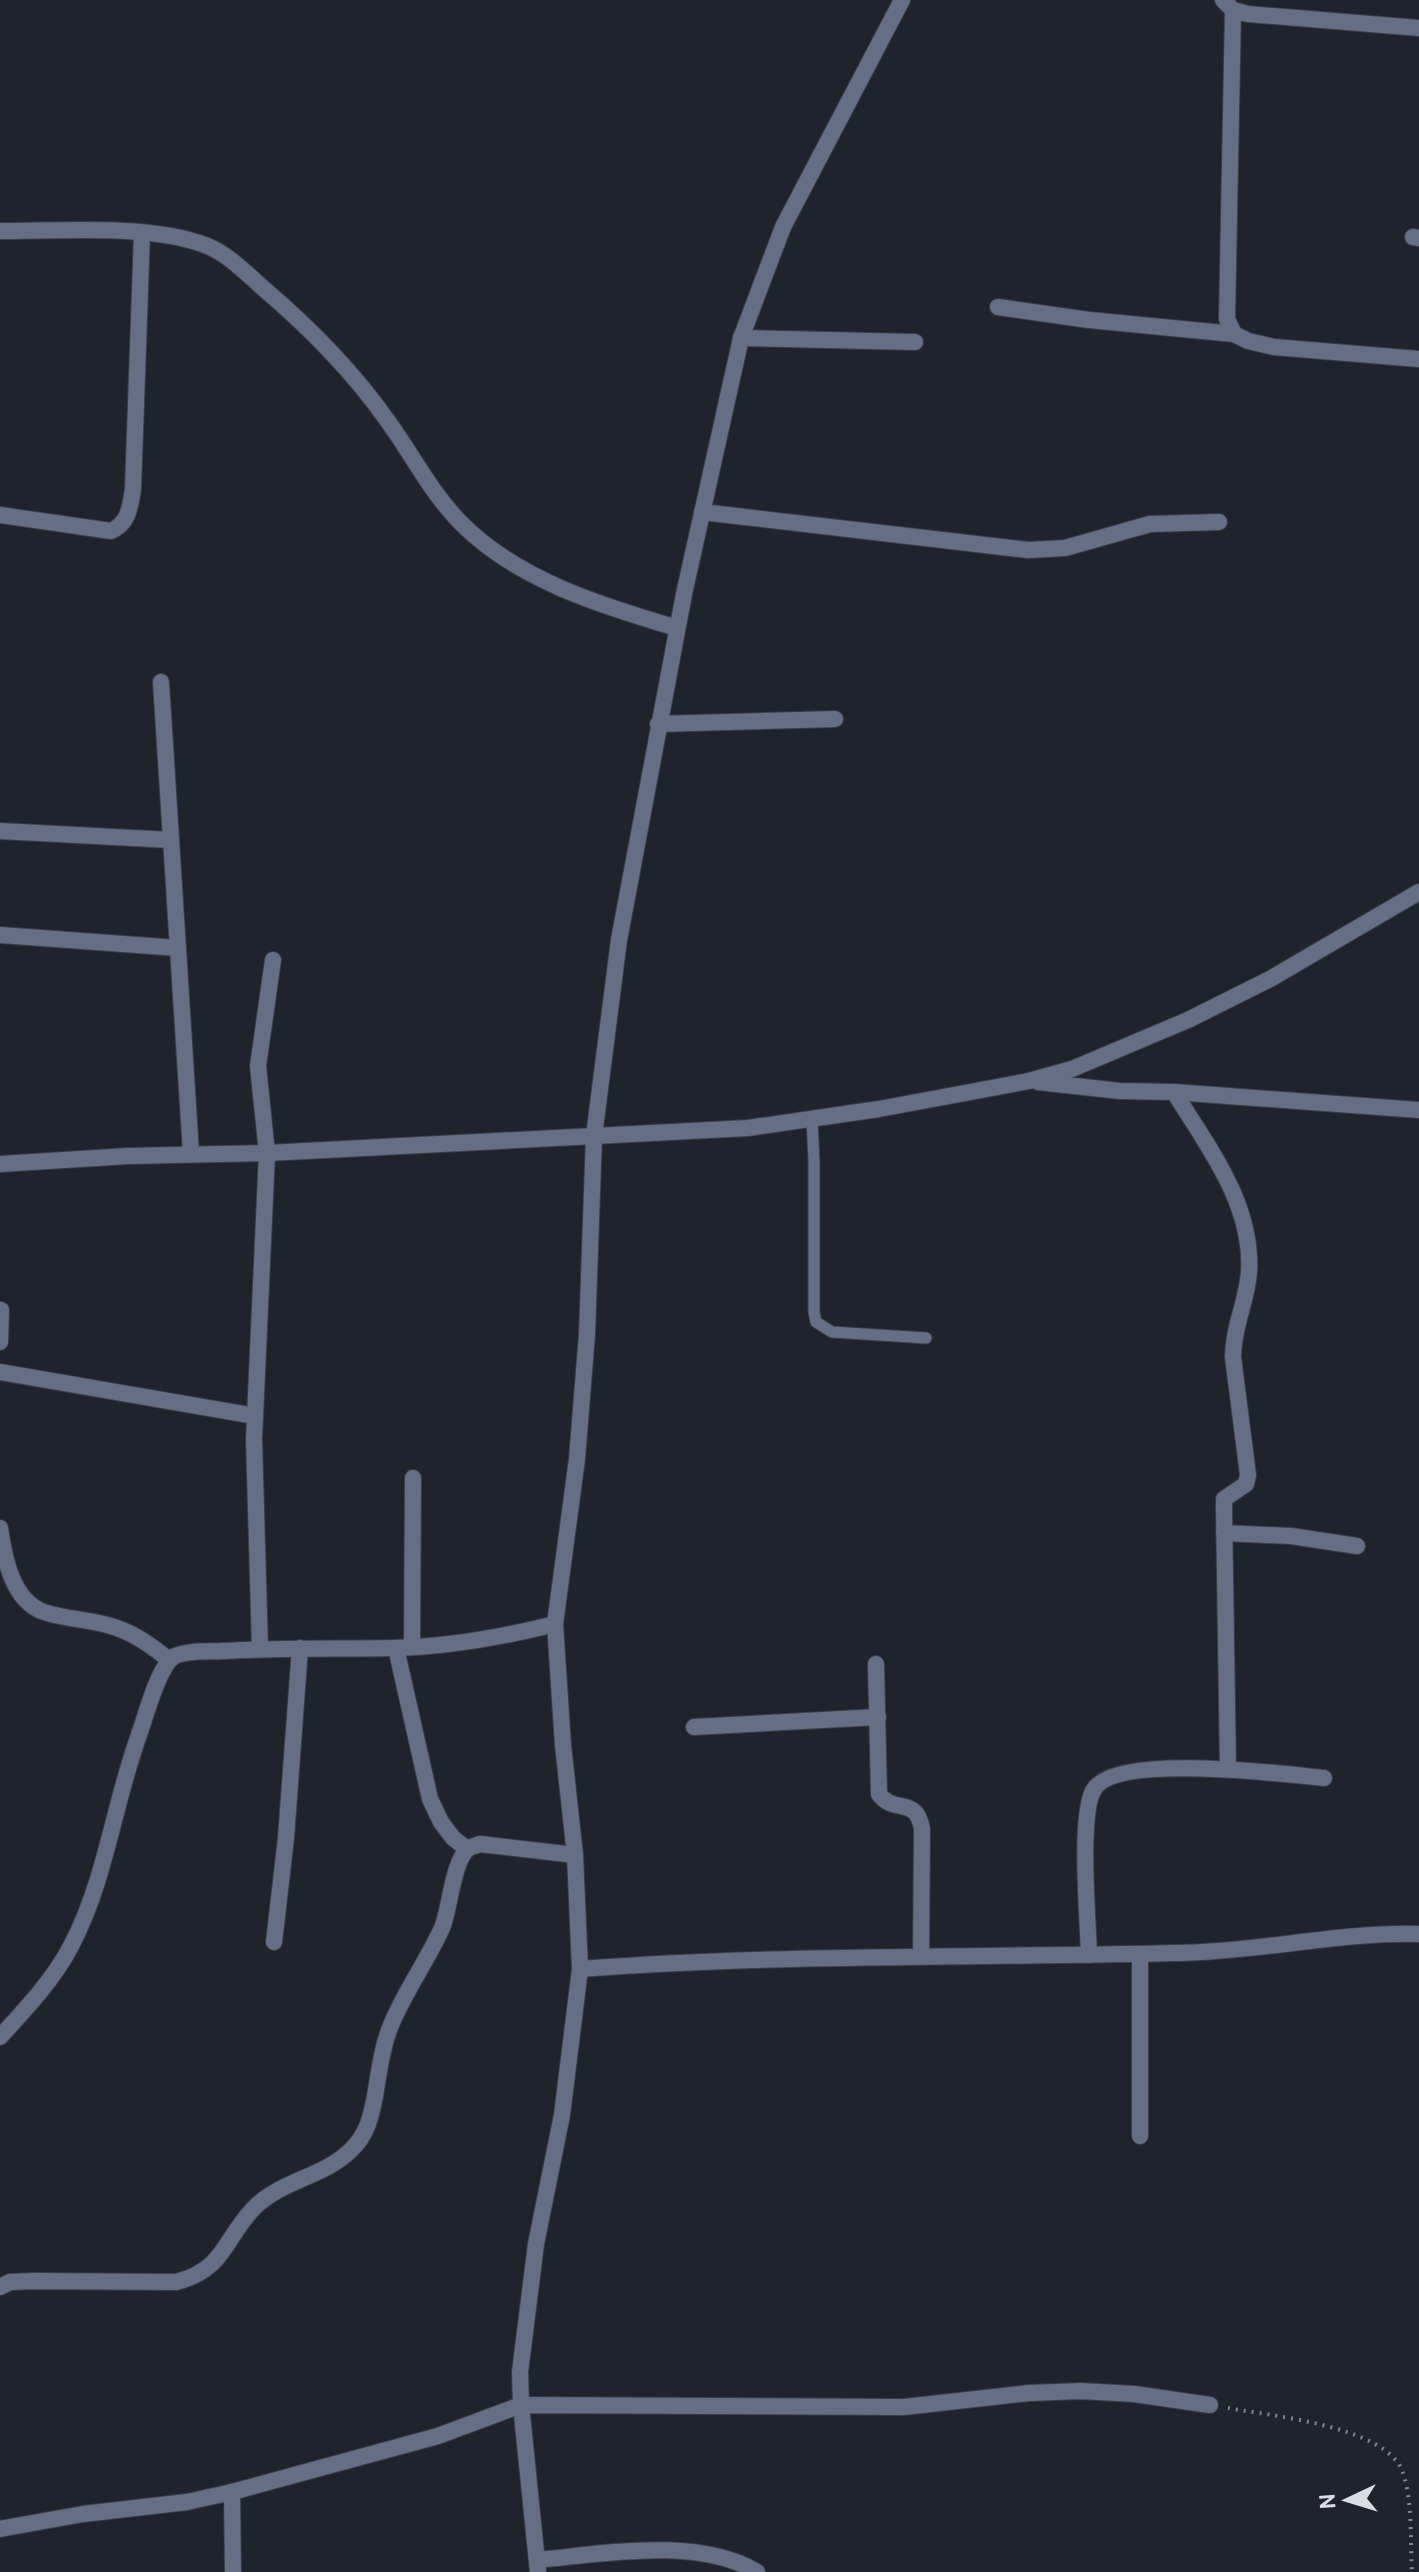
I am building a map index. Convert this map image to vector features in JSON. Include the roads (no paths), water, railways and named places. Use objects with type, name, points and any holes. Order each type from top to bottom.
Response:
[{"type":"street","points":[[757,2572],[732,2559],[643,2551],[538,2566],[520,2372],[533,2268],[562,2115],[580,1969],[575,1855],[563,1745],[555,1624],[577,1459],[587,1334],[594,1136],[619,940],[677,628],[741,338],[767,263],[804,183],[902,0]]},
{"type":"street","points":[[1234,334],[1227,319],[1228,5],[1248,14],[1419,28]]},
{"type":"street","points":[[0,231],[142,233],[178,237],[208,246],[233,262],[314,332],[350,370],[441,502],[463,526],[494,551],[532,575],[622,612],[677,628]]},
{"type":"street","points":[[0,515],[111,531],[122,526],[129,512],[133,489],[142,233]]},
{"type":"street","points":[[998,307],[1089,320],[1234,334],[1274,347],[1419,359]]},
{"type":"street","points":[[741,338],[915,342]]},
{"type":"street","points":[[702,512],[1028,550],[1065,548],[1150,524],[1219,522]]},
{"type":"street","points":[[161,682],[191,1153]]},
{"type":"street","points":[[658,724],[835,719]]},
{"type":"street","points":[[0,831],[171,840]]},
{"type":"street","points":[[0,1164],[748,1128],[1029,1081],[1072,1069],[1188,1020],[1270,979],[1419,892]]},
{"type":"street","points":[[0,935],[178,948]]},
{"type":"street","points":[[260,1649],[255,1416],[267,1153],[258,1066],[273,960]]},
{"type":"street","points":[[1029,1081],[1120,1091],[1174,1092],[1419,1110]]},
{"type":"street","points":[[1174,1092],[1238,1202],[1247,1245],[1249,1273],[1233,1338],[1233,1357],[1248,1475],[1246,1484],[1224,1499],[1228,1769]]},
{"type":"street","points":[[0,1342],[1,1310]]},
{"type":"street","points":[[0,1372],[255,1416]]},
{"type":"street","points":[[413,1478],[404,1648],[430,1799],[453,1838],[467,1849]]},
{"type":"street","points":[[0,1528],[3,1553],[11,1577],[30,1605],[41,1611],[114,1627],[135,1635],[169,1660]]},
{"type":"street","points":[[1224,1533],[1291,1536],[1357,1546]]},
{"type":"street","points":[[0,2037],[72,1945],[94,1886],[129,1760],[169,1660],[193,1652],[404,1648],[516,1633],[555,1624]]},
{"type":"street","points":[[274,1942],[288,1823],[300,1648]]},
{"type":"street","points":[[876,1664],[879,1794],[890,1804],[914,1810],[920,1817],[922,1829],[921,1956]]},
{"type":"street","points":[[694,1727],[878,1717]]},
{"type":"street","points":[[1089,1955],[1086,1817],[1094,1787],[1107,1777],[1125,1772],[1228,1769],[1324,1778]]},
{"type":"street","points":[[0,2287],[10,2282],[34,2281],[152,2283],[195,2277],[214,2263],[243,2219],[258,2204],[277,2190],[335,2162],[364,2136],[371,2117],[389,2028],[441,1928],[450,1907],[458,1863],[467,1849],[480,1844],[575,1855]]},
{"type":"street","points":[[580,1969],[680,1961],[1220,1952],[1358,1935],[1419,1934]]},
{"type":"street","points":[[1140,1954],[1140,2136]]},
{"type":"street","points":[[0,2529],[83,2514],[187,2502],[232,2492],[438,2436],[521,2405],[904,2407],[1029,2393],[1081,2391],[1134,2394],[1210,2405]]},
{"type":"street","points":[[232,2492],[233,2572]]},
{"type":"lane","points":[[812,1119],[816,1322],[832,1332],[926,1338]]}]
